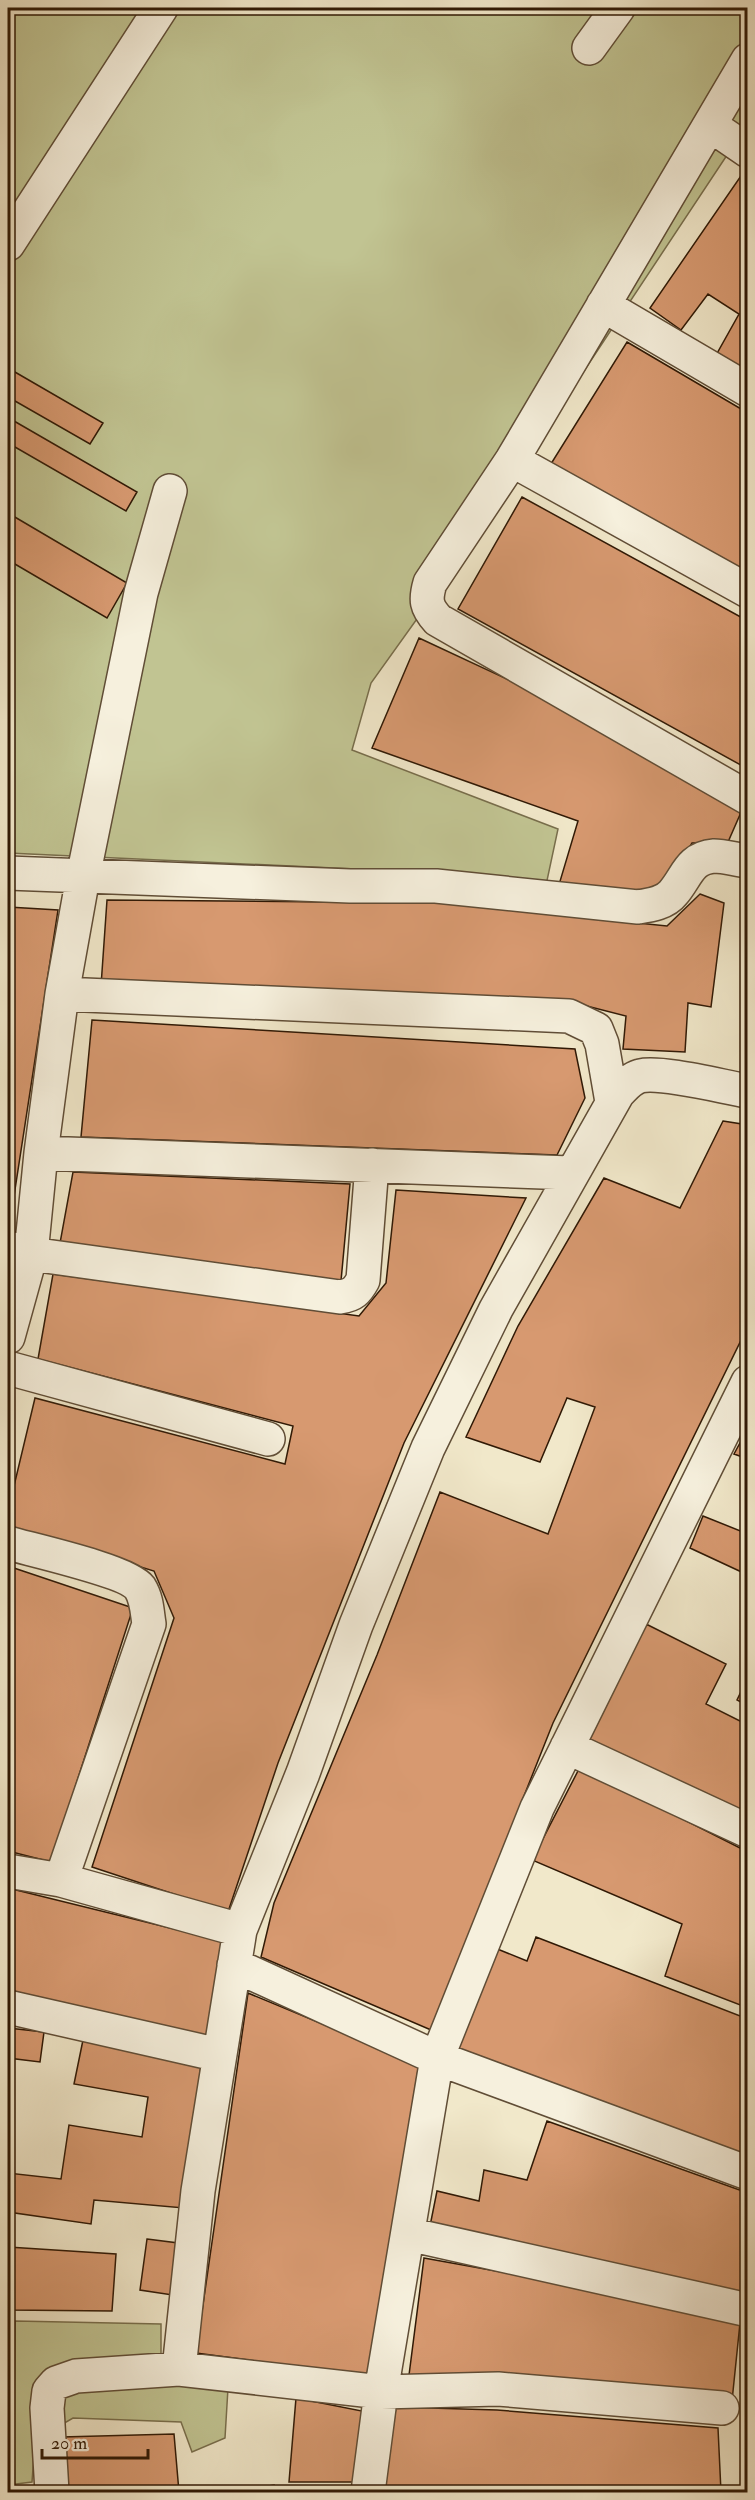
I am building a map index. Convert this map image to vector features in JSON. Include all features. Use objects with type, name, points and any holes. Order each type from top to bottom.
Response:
[{"type":"street","points":[[8,244],[161,8]]},
{"type":"street","points":[[589,48],[618,8]]},
{"type":"street","points":[[747,60],[512,460],[430,583],[426,598],[428,609],[438,620],[747,798]]},
{"type":"street","points":[[710,125],[747,151]]},
{"type":"street","points":[[603,305],[747,390]]},
{"type":"street","points":[[512,460],[747,591]]},
{"type":"street","points":[[8,1337],[19,1251],[41,1154],[62,994],[83,877],[141,593],[170,491]]},
{"type":"street","points":[[8,873],[436,886],[638,907],[663,901],[673,893],[692,864],[702,859],[715,856],[747,861]]},
{"type":"street","points":[[62,994],[569,1016],[596,1029],[602,1044],[612,1102]]},
{"type":"street","points":[[179,2369],[198,2191],[240,1930],[303,1773],[356,1625],[428,1448],[496,1309],[570,1173],[612,1102],[628,1082],[641,1076],[661,1077],[747,1091]]},
{"type":"street","points":[[41,1154],[570,1173]]},
{"type":"street","points":[[19,1251],[328,1295],[349,1295],[357,1291],[363,1280],[372,1166]]},
{"type":"street","points":[[8,1368],[268,1439]]},
{"type":"street","points":[[368,2493],[381,2392],[437,2058],[537,1808],[747,1382]]},
{"type":"street","points":[[8,1543],[106,1570],[139,1586],[146,1600],[149,1624],[61,1880]]},
{"type":"street","points":[[567,1747],[747,1831]]},
{"type":"street","points":[[8,1871],[61,1880],[240,1930]]},
{"type":"street","points":[[234,1965],[437,2058],[747,2173]]},
{"type":"street","points":[[8,2007],[219,2055]]},
{"type":"street","points":[[408,2234],[747,2310]]},
{"type":"street","points":[[52,2493],[47,2408],[49,2391],[56,2382],[76,2376],[179,2369],[381,2392],[498,2389],[722,2408]]},
{"type":"green space","points":[[8,8],[747,8],[747,125],[452,570],[371,683],[352,750],[558,829],[545,890],[441,873],[8,853]]},
{"type":"green space","points":[[15,2321],[161,2324],[161,2382],[228,2388],[225,2438],[192,2452],[181,2422],[73,2418],[35,2440],[32,2482],[8,2485],[8,2404],[14,2404]]},
{"type":"building","points":[[745,170],[748,172],[748,376],[715,357],[739,314],[708,294],[681,330],[650,308]]},
{"type":"building","points":[[627,342],[748,413],[748,578],[549,467]]},
{"type":"building","points":[[8,368],[103,423],[90,444],[8,397]]},
{"type":"building","points":[[14,421],[137,492],[126,511],[8,443],[8,432]]},
{"type":"building","points":[[522,497],[748,621],[748,769],[458,609]]},
{"type":"building","points":[[8,513],[127,583],[107,618],[8,560]]},
{"type":"building","points":[[419,638],[541,695],[742,810],[728,842],[692,843],[668,884],[637,896],[558,888],[578,821],[372,748]]},
{"type":"building","points":[[700,894],[724,903],[711,1007],[688,1003],[685,1052],[623,1049],[626,1016],[575,1003],[101,986],[107,900],[441,903],[667,926]]},
{"type":"building","points":[[8,907],[58,910],[10,1222],[8,1222]]},
{"type":"building","points":[[748,937],[748,973],[742,972]]},
{"type":"building","points":[[92,1020],[575,1049],[585,1098],[557,1155],[81,1137]]},
{"type":"building","points":[[723,1121],[748,1125],[748,1326],[553,1723],[431,2030],[261,1957],[274,1903],[377,1655],[440,1492],[548,1534],[595,1407],[567,1398],[540,1462],[466,1437],[518,1326],[604,1178],[680,1208]]},
{"type":"building","points":[[73,1172],[350,1184],[341,1281],[60,1243]]},
{"type":"building","points":[[396,1190],[526,1198],[404,1443],[278,1763],[228,1912],[92,1867],[174,1618],[154,1571],[8,1526],[8,1511],[35,1398],[285,1464],[293,1426],[38,1359],[53,1274],[359,1316],[386,1283]]},
{"type":"building","points":[[748,1428],[748,1459],[734,1454]]},
{"type":"building","points":[[703,1516],[748,1534],[748,1575],[690,1548]]},
{"type":"building","points":[[8,1566],[133,1608],[51,1862],[8,1851]]},
{"type":"building","points":[[646,1624],[726,1664],[706,1704],[748,1725],[748,1821],[588,1743]]},
{"type":"building","points":[[748,1677],[748,1706],[737,1700]]},
{"type":"building","points":[[580,1767],[748,1852],[748,2008],[665,1976],[682,1924],[532,1860]]},
{"type":"building","points":[[8,1888],[223,1941],[207,2041],[8,1994]]},
{"type":"building","points":[[536,1937],[748,2019],[747,2160],[457,2048],[495,1948],[527,1961]]},
{"type":"building","points":[[248,1993],[419,2064],[368,2376],[196,2353]]},
{"type":"building","points":[[8,2028],[44,2032],[40,2062],[8,2058]]},
{"type":"building","points":[[83,2040],[201,2065],[184,2208],[94,2200],[91,2224],[8,2212],[8,2173],[61,2179],[69,2125],[142,2137],[148,2097],[74,2084]]},
{"type":"building","points":[[547,2121],[748,2193],[748,2298],[430,2226],[437,2191],[479,2201],[484,2170],[527,2180]]},
{"type":"building","points":[[147,2239],[186,2244],[179,2296],[140,2290]]},
{"type":"building","points":[[8,2247],[116,2254],[112,2311],[8,2310]]},
{"type":"building","points":[[424,2258],[714,2310],[740,2323],[732,2401],[408,2383]]},
{"type":"building","points":[[746,2338],[748,2338],[748,2460],[741,2460]]},
{"type":"building","points":[[296,2398],[367,2412],[357,2482],[289,2482]]},
{"type":"building","points":[[396,2407],[497,2410],[718,2428],[721,2492],[384,2492]]},
{"type":"building","points":[[174,2434],[179,2492],[67,2492],[62,2437]]},
{"type":"building","points":[[274,2485],[274,2492],[226,2492]]}]
